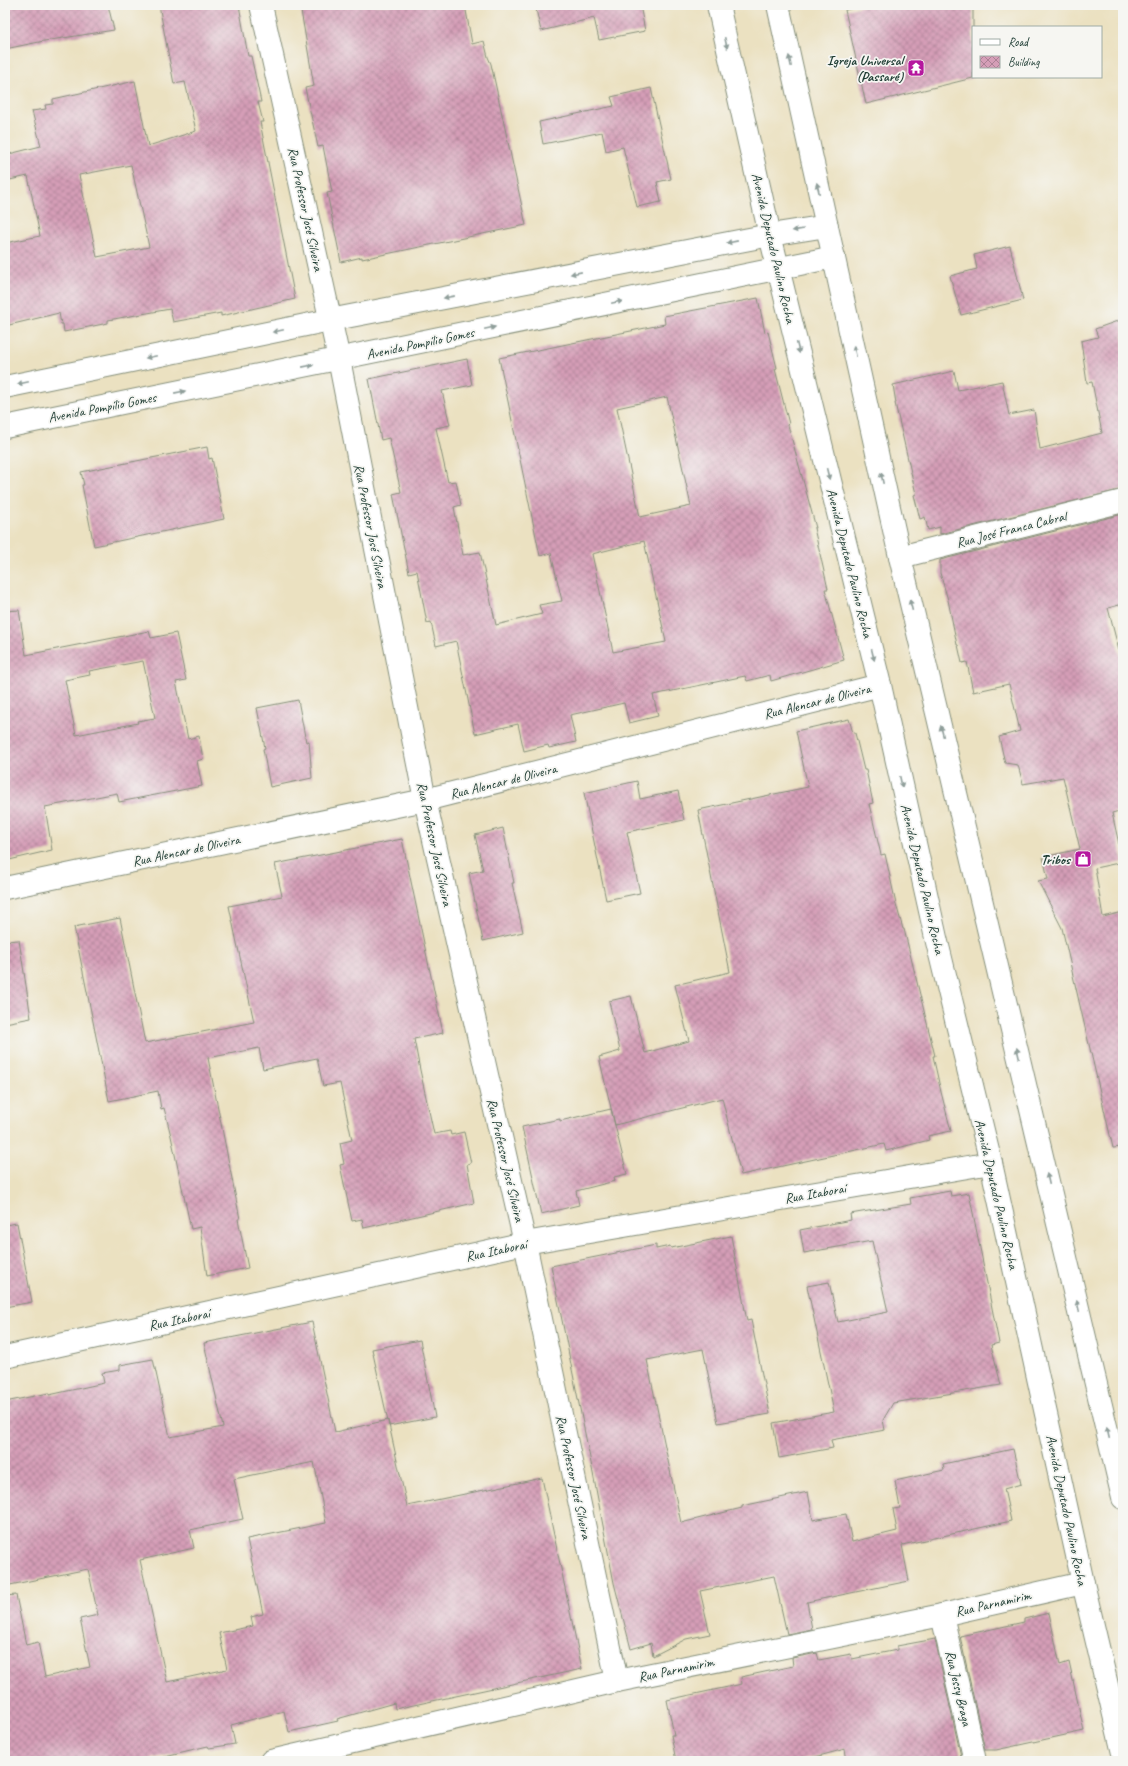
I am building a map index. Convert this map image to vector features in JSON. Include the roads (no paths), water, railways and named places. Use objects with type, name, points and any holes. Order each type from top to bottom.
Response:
[{"type":"main road","name":"Rua Professor José Silveira","points":[[261,5],[339,359],[425,800],[524,1243],[617,1681]]},
{"type":"main road","name":"Avenida Deputado Paulino Rocha","points":[[718,5],[778,269],[880,685],[936,938],[991,1163],[1083,1583],[1123,1754]]},
{"type":"main road","points":[[778,5],[900,557],[1123,1498]]},
{"type":"main road","points":[[5,387],[330,320],[770,235],[827,226]]},
{"type":"main road","name":"Avenida Pompílio Gomes","points":[[5,427],[834,257]]},
{"type":"main road","name":"Rua José Franca Cabral","points":[[900,557],[1123,501]]},
{"type":"main road","name":"Rua Alencar de Oliveira","points":[[5,888],[425,800],[880,685]]},
{"type":"main road","name":"Rua Itaboraí","points":[[5,1357],[524,1243],[991,1163]]},
{"type":"main road","name":"Rua Parnamirim","points":[[271,1761],[617,1681],[942,1615],[1083,1583]]},
{"type":"main road","name":"Rua Jessy Braga","points":[[942,1615],[975,1761]]},
{"type":"place","name":"Igreja Universal (Passaré)","points":[[916,68]]},
{"type":"place","name":"Tribos","points":[[1083,859]]}]
